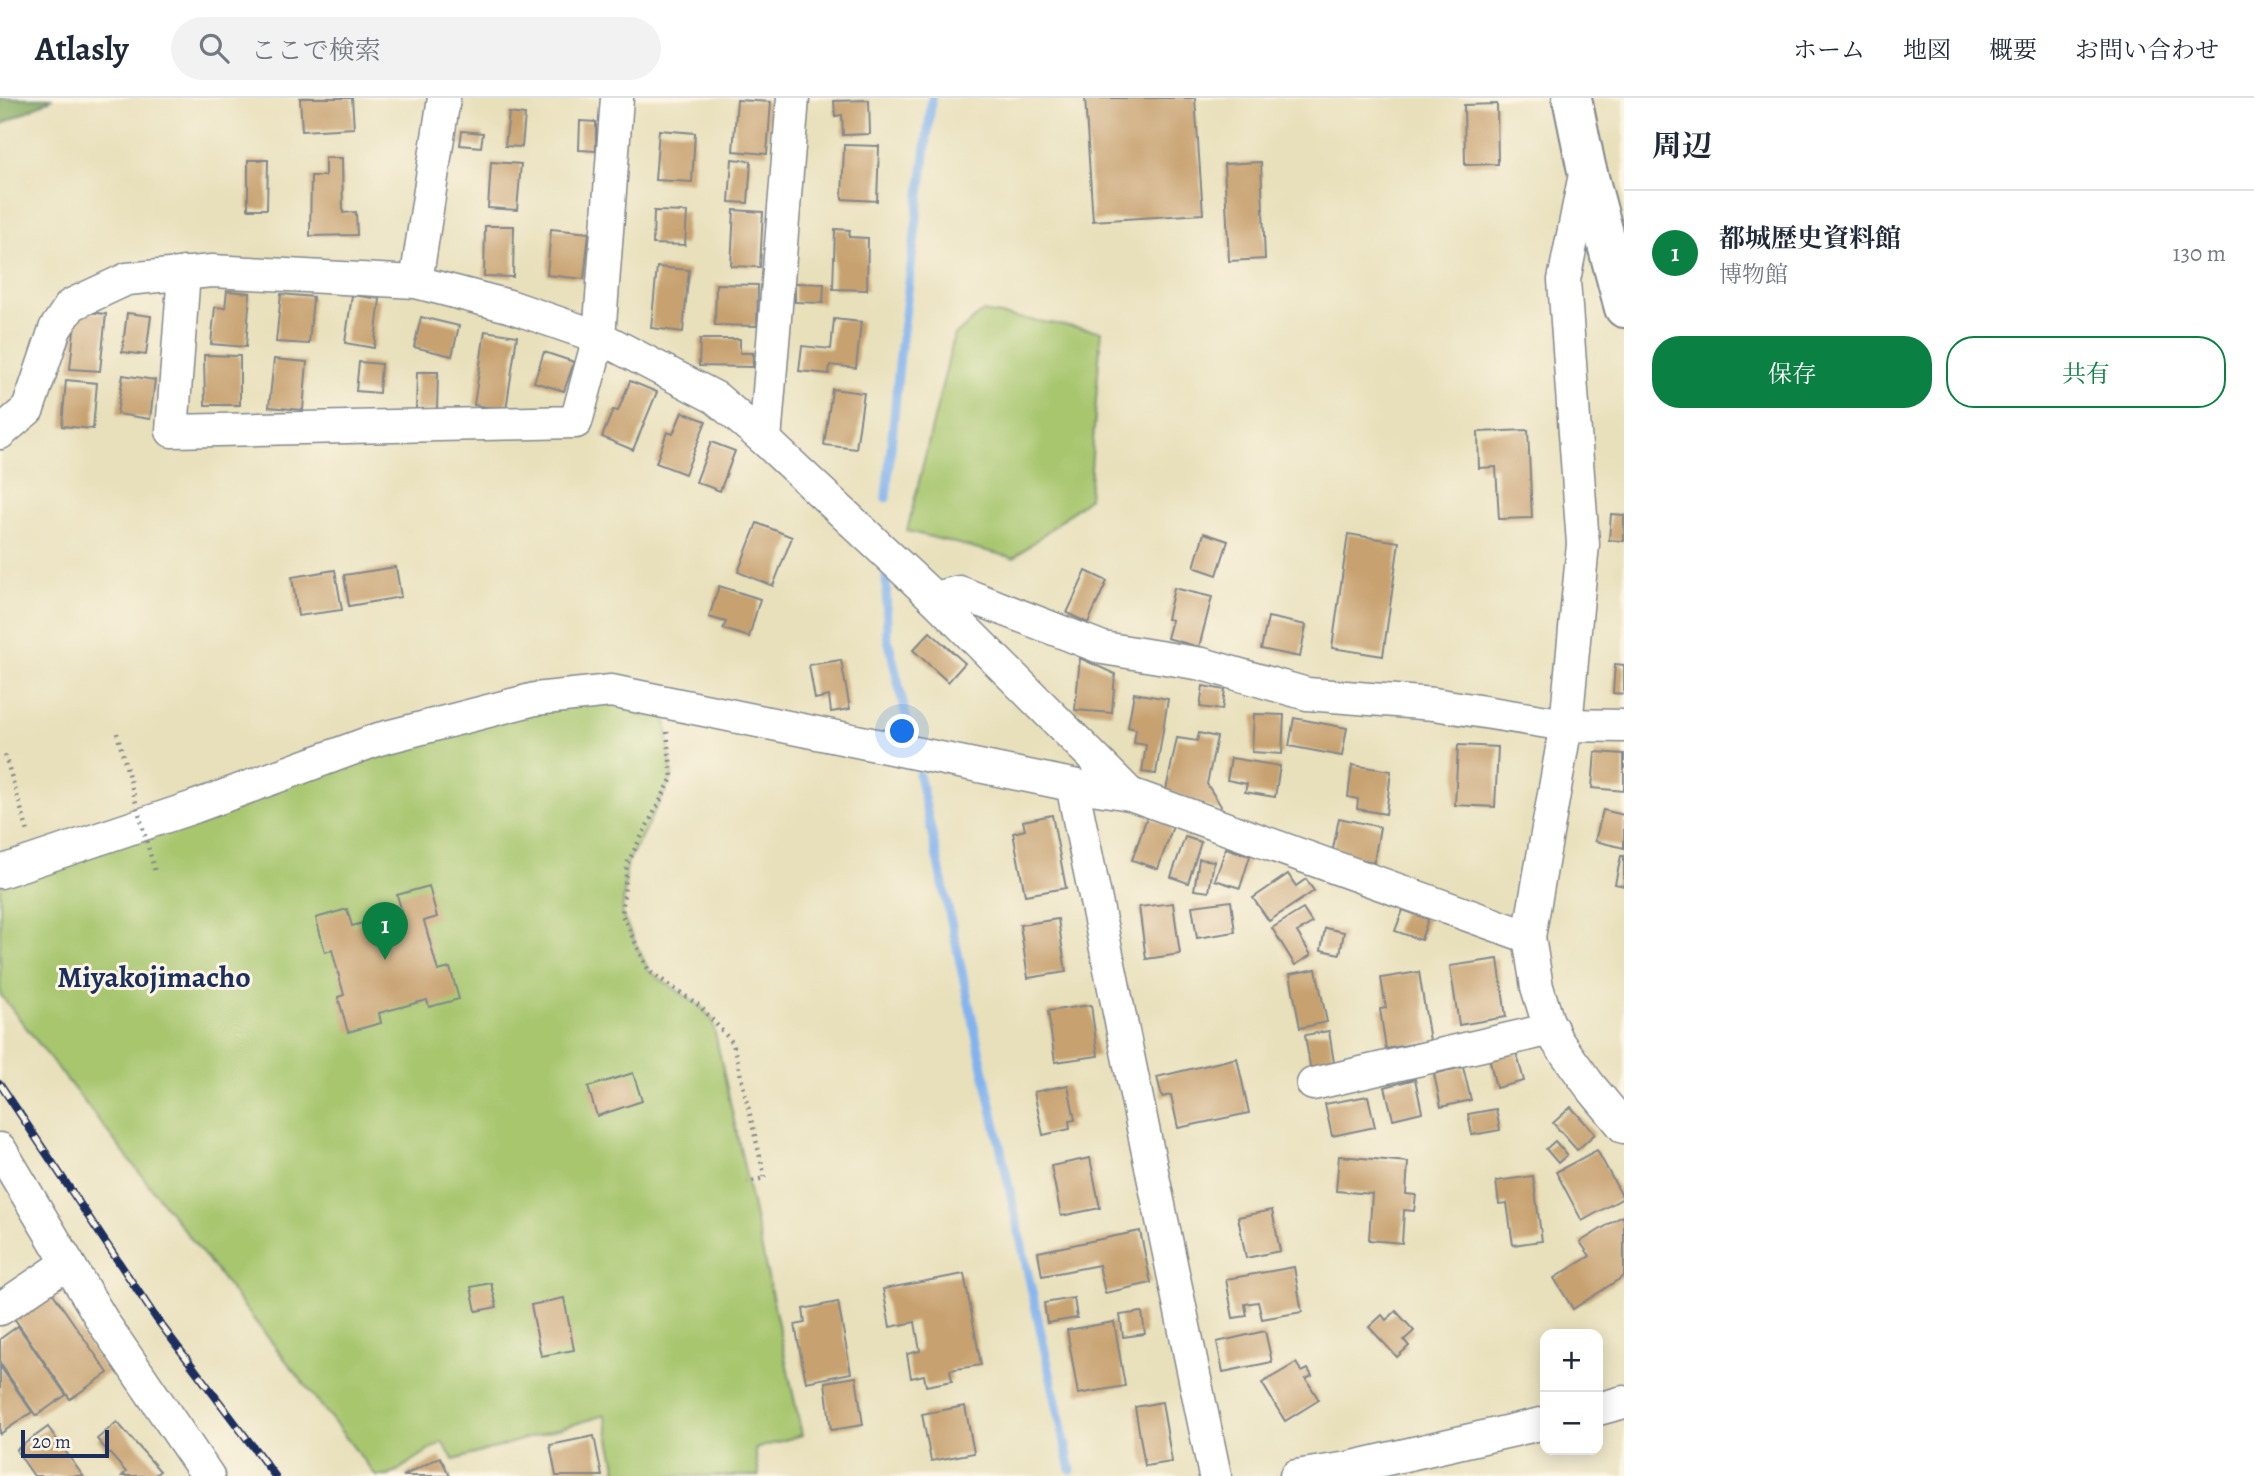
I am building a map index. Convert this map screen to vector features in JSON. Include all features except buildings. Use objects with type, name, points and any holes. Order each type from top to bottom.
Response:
[{"type":"main road","points":[[1572,98],[1586,166],[1624,308]]},
{"type":"street","points":[[416,282],[444,98]]},
{"type":"street","points":[[184,274],[172,431],[576,422],[599,337],[617,98]]},
{"type":"street","points":[[765,440],[793,98]]},
{"type":"street","points":[[1586,166],[1564,280],[1583,544],[1566,725],[1529,937],[1537,987],[1546,1019],[1557,1041],[1624,1128]]},
{"type":"street","points":[[0,433],[28,409],[55,329],[71,305],[127,279],[212,271],[416,282],[509,306],[599,337],[716,398],[765,440],[934,598],[1130,794]]},
{"type":"street","points":[[934,598],[959,592],[1103,648],[1202,664],[1307,694],[1434,704],[1566,725],[1624,726]]},
{"type":"street","points":[[0,872],[194,807],[379,739],[534,699],[611,691],[1072,785],[1130,794],[1529,937]]},
{"type":"street","points":[[1072,785],[1215,1476]]},
{"type":"street","points":[[1313,1084],[1552,1029]]},
{"type":"street","points":[[0,1149],[105,1325],[208,1476]]},
{"type":"street","points":[[0,1309],[68,1263]]},
{"type":"street","points":[[1603,1408],[1624,1402]]},
{"type":"street","points":[[1296,1476],[1362,1465],[1540,1424]]},
{"type":"path","points":[[664,700],[672,778],[627,864],[622,915],[649,971],[700,1006],[733,1043],[765,1178],[747,1182]]},
{"type":"path","points":[[117,733],[155,872]]},
{"type":"path","points":[[5,755],[36,860]]},
{"type":"green space","points":[[0,98],[53,98],[0,125]]},
{"type":"green space","points":[[982,312],[1101,331],[1089,498],[1014,558],[907,531],[954,336]]},
{"type":"green space","points":[[535,699],[664,700],[672,778],[627,864],[622,915],[649,971],[700,1006],[712,1019],[802,1435],[755,1449],[759,1476],[618,1476],[605,1415],[454,1460],[442,1442],[389,1476],[376,1476],[0,994],[0,872]]},
{"type":"waterway","points":[[886,498],[900,355],[932,98]]},
{"type":"waterway","points":[[886,566],[887,634],[910,734]]},
{"type":"waterway","points":[[919,775],[1071,1470]]},
{"type":"railway","points":[[0,1084],[156,1318],[275,1476]]},
{"type":"place","name":"都城歴史資料館","points":[[385,960]]},
{"type":"district","name":"Miyakojimacho","points":[[154,977]]}]
